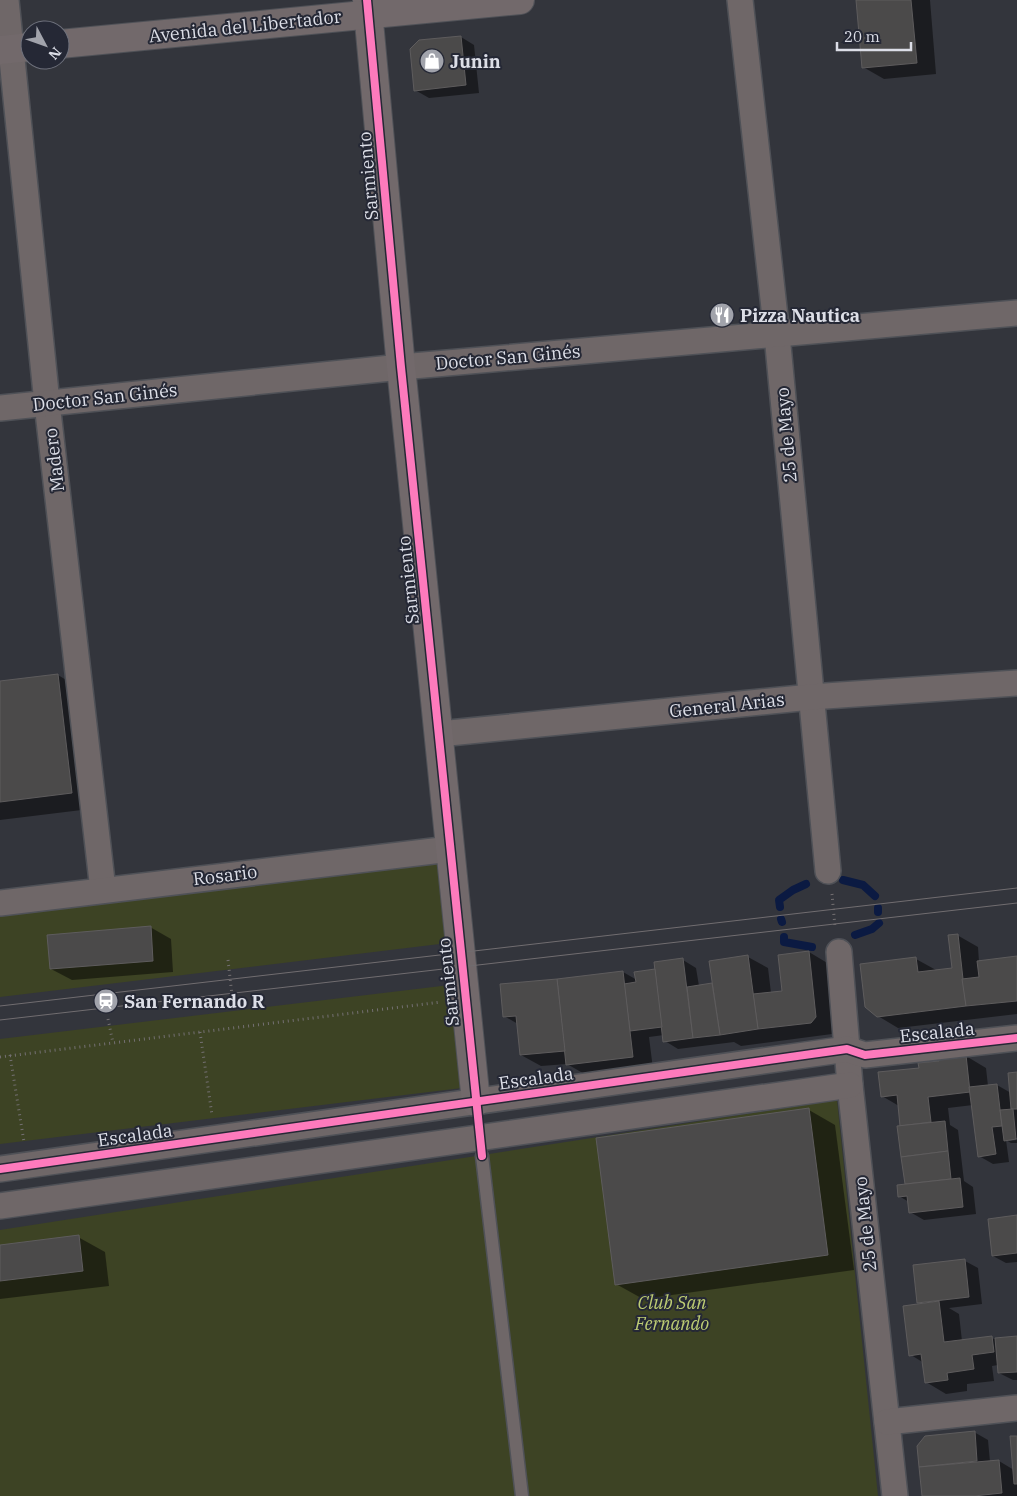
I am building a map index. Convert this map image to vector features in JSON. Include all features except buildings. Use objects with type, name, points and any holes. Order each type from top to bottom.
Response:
[{"type":"street","name":"Madero","points":[[6,0],[14,49],[47,403],[103,890]]},
{"type":"street","name":"Avenida del Libertador","points":[[70,43],[368,7],[520,0]]},
{"type":"street","name":"25 de Mayo","points":[[740,0],[777,335],[828,871]]},
{"type":"street","name":"Sarmiento","points":[[368,7],[401,367],[481,1147]]},
{"type":"street","name":"Doctor San Ginés","points":[[0,408],[401,367],[1017,314]]},
{"type":"street","name":"General Arias","points":[[438,734],[811,697],[1017,683]]},
{"type":"street","name":"Rosario","points":[[0,903],[450,848]]},
{"type":"street","name":"25 de Mayo","points":[[839,952],[850,1085],[895,1496]]},
{"type":"street","name":"Escalada","points":[[0,1169],[847,1049],[865,1055],[1017,1038]]},
{"type":"street","points":[[0,1206],[481,1147],[850,1085]]},
{"type":"street","points":[[887,1422],[1017,1408]]},
{"type":"lane","points":[[481,1147],[522,1496]]},
{"type":"path","points":[[828,871],[839,952]]},
{"type":"path","points":[[228,960],[233,1004]]},
{"type":"path","points":[[0,1057],[465,999]]},
{"type":"path","points":[[108,1019],[113,1043]]},
{"type":"path","points":[[200,1032],[216,1139]]},
{"type":"path","points":[[10,1056],[27,1165]]},
{"type":"green space","points":[[438,862],[448,943],[0,997],[0,915]]},
{"type":"green space","points":[[450,985],[462,1088],[0,1144],[0,1039]]},
{"type":"green space","name":"Club San Fernando","points":[[837,1100],[878,1496],[0,1496],[0,1230]]},
{"type":"waterway","points":[[843,880],[863,885],[875,896]]},
{"type":"waterway","points":[[780,907],[779,900],[806,884]]},
{"type":"waterway","points":[[855,935],[872,929],[879,923]]},
{"type":"waterway","points":[[784,937],[784,942],[812,947]]},
{"type":"tram line","points":[[0,1006],[1017,888]]},
{"type":"tram line","points":[[0,1020],[1017,903]]},
{"type":"cycle path","points":[[367,0],[401,367],[482,1156]]},
{"type":"cycle path","points":[[0,1169],[847,1049],[865,1055],[1017,1038]]},
{"type":"place","name":"Junin","points":[[432,61]]},
{"type":"place","name":"Pizza Nautica","points":[[722,315]]},
{"type":"place","name":"San Fernando R","points":[[106,1001]]}]
